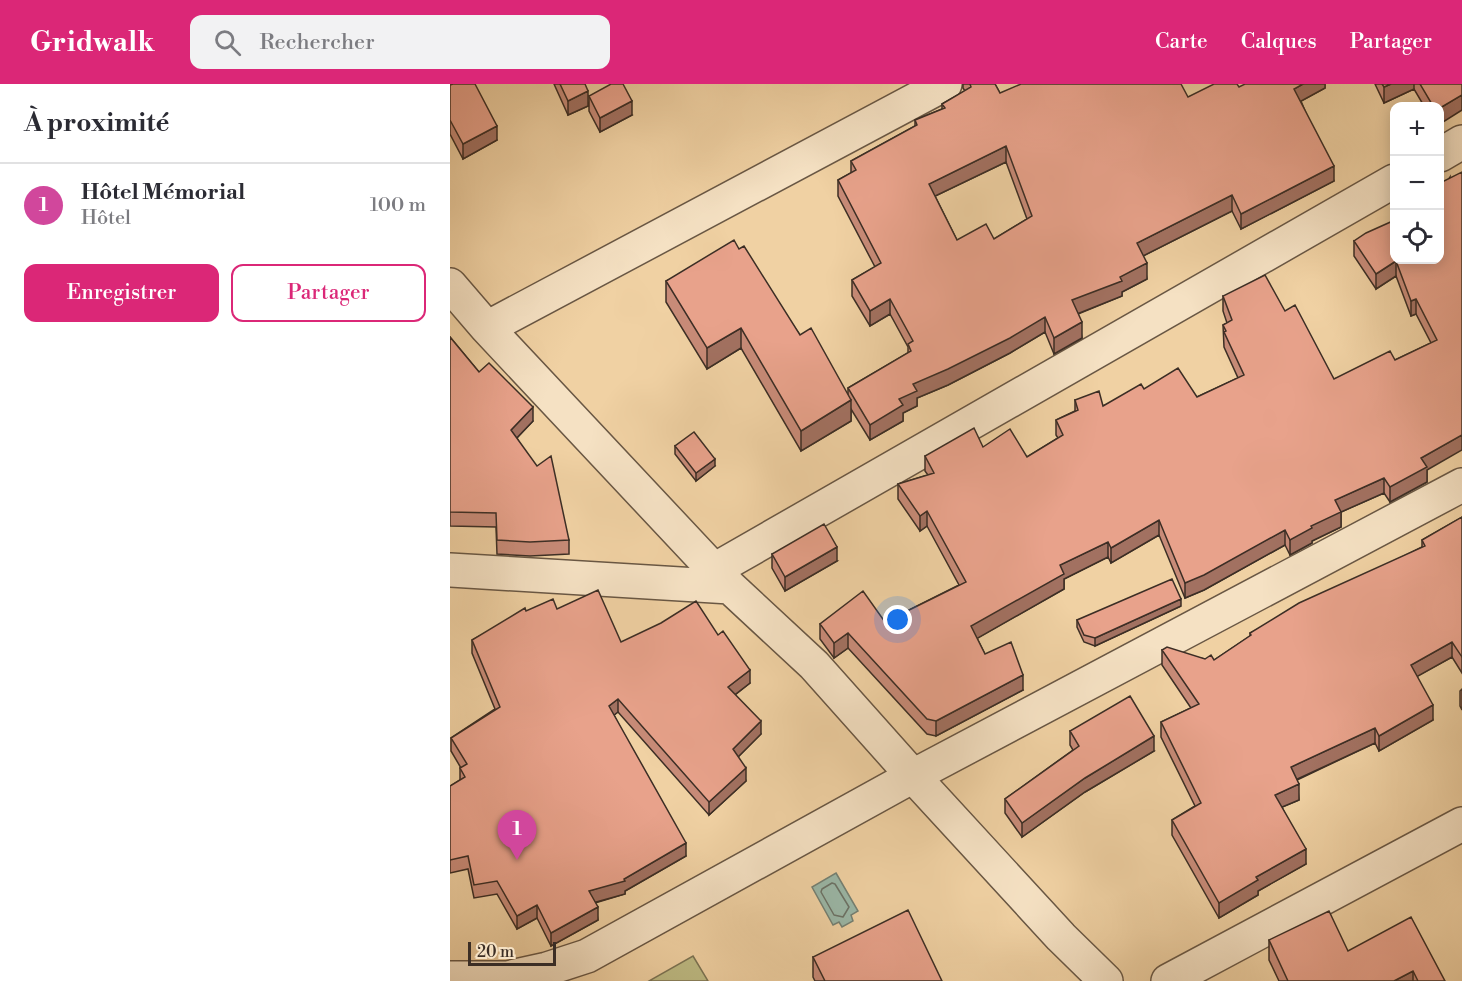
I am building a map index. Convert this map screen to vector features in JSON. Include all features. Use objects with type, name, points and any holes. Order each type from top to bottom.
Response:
[{"type":"street","points":[[487,327],[945,84]]},
{"type":"street","points":[[1444,153],[1462,142]]},
{"type":"street","points":[[450,570],[722,578],[1390,184]]},
{"type":"street","points":[[450,285],[722,578],[814,665],[1061,937],[1106,981]]},
{"type":"street","points":[[450,978],[507,978],[547,969],[587,956],[913,776],[1462,485]]},
{"type":"street","points":[[1168,981],[1462,824]]},
{"type":"shaded area","points":[[693,956],[708,981],[649,981]]},
{"type":"water","points":[[836,873],[858,911],[851,915],[853,921],[842,927],[839,922],[833,925],[812,887]]},
{"type":"building","points":[[475,84],[497,126],[463,144],[450,120],[450,85]]},
{"type":"building","points":[[560,84],[585,84],[588,91],[568,101]]},
{"type":"building","points":[[611,84],[623,84],[632,101],[600,118],[589,96]]},
{"type":"building","points":[[970,84],[995,84],[1000,93],[1021,84],[1181,84],[1188,97],[1214,84],[1237,84],[1239,87],[1245,84],[1303,84],[1294,89],[1334,166],[1241,214],[1232,195],[1137,243],[1147,263],[1120,277],[1122,281],[1072,300],[1082,322],[1054,338],[1045,317],[1010,338],[913,384],[917,391],[899,399],[903,405],[870,425],[848,388],[911,351],[908,344],[913,341],[890,299],[870,311],[852,280],[881,263],[838,180],[856,170],[851,161],[917,125],[915,120],[945,108],[942,104],[971,87]],"holes":[[[1006,146],[1032,216],[994,239],[986,224],[957,240],[929,184]]]},
{"type":"building","points":[[1420,84],[1462,84],[1462,95],[1444,106],[1444,102],[1431,102]]},
{"type":"building","points":[[1462,172],[1462,435],[1421,458],[1427,467],[1390,487],[1384,478],[1335,500],[1341,512],[1311,526],[1312,528],[1290,540],[1285,530],[1204,575],[1185,583],[1159,520],[1111,548],[1108,542],[1060,565],[1064,574],[971,626],[985,654],[1011,642],[1023,675],[936,721],[927,719],[848,633],[834,643],[820,624],[863,591],[885,622],[966,582],[927,511],[920,516],[898,484],[934,473],[925,456],[974,428],[983,447],[1010,429],[1027,457],[1063,435],[1056,420],[1078,410],[1075,400],[1099,391],[1103,406],[1141,384],[1144,389],[1178,368],[1197,397],[1244,375],[1224,332],[1226,331],[1223,325],[1232,320],[1223,296],[1265,275],[1285,311],[1295,305],[1334,379],[1390,351],[1395,360],[1437,340],[1416,299],[1411,301],[1397,264],[1444,264],[1444,181]]},
{"type":"building","points":[[1390,222],[1391,264],[1376,274],[1354,241]]},
{"type":"building","points":[[734,240],[739,249],[744,246],[800,335],[811,328],[851,400],[801,431],[741,328],[707,348],[666,281]]},
{"type":"building","points":[[450,337],[479,372],[489,363],[533,407],[511,430],[537,466],[551,456],[569,540],[530,542],[497,540],[496,513],[450,512]]},
{"type":"building","points":[[694,432],[715,459],[696,473],[675,446]]},
{"type":"building","points":[[1462,517],[1462,657],[1452,642],[1411,665],[1433,705],[1379,736],[1375,728],[1291,767],[1299,784],[1275,795],[1306,849],[1256,877],[1258,880],[1219,903],[1172,820],[1201,803],[1161,722],[1199,704],[1162,650],[1167,647],[1205,659],[1211,655],[1214,660],[1251,635],[1250,633],[1299,603],[1425,546],[1422,540]]},
{"type":"building","points":[[824,524],[837,547],[785,577],[772,554]]},
{"type":"building","points":[[1172,579],[1181,599],[1095,638],[1084,635],[1077,620]]},
{"type":"building","points":[[598,590],[621,642],[661,623],[696,601],[718,635],[723,631],[750,670],[728,687],[761,721],[733,749],[746,768],[709,802],[618,699],[609,706],[686,843],[624,879],[625,881],[589,891],[598,907],[551,933],[537,905],[517,916],[497,881],[474,885],[468,856],[450,860],[450,786],[465,777],[460,768],[467,764],[451,738],[500,707],[472,640],[525,608],[526,611],[553,599],[557,609]]},
{"type":"building","points":[[1130,696],[1154,736],[1085,778],[1022,823],[1005,799],[1079,746],[1070,731]]},
{"type":"building","points":[[908,910],[942,981],[825,981],[813,957]]},
{"type":"building","points":[[1329,911],[1348,951],[1411,917],[1445,981],[1418,981],[1413,971],[1394,981],[1288,981],[1269,940]]},
{"type":"place","name":"Hôtel Mémorial","points":[[517,860]]}]
